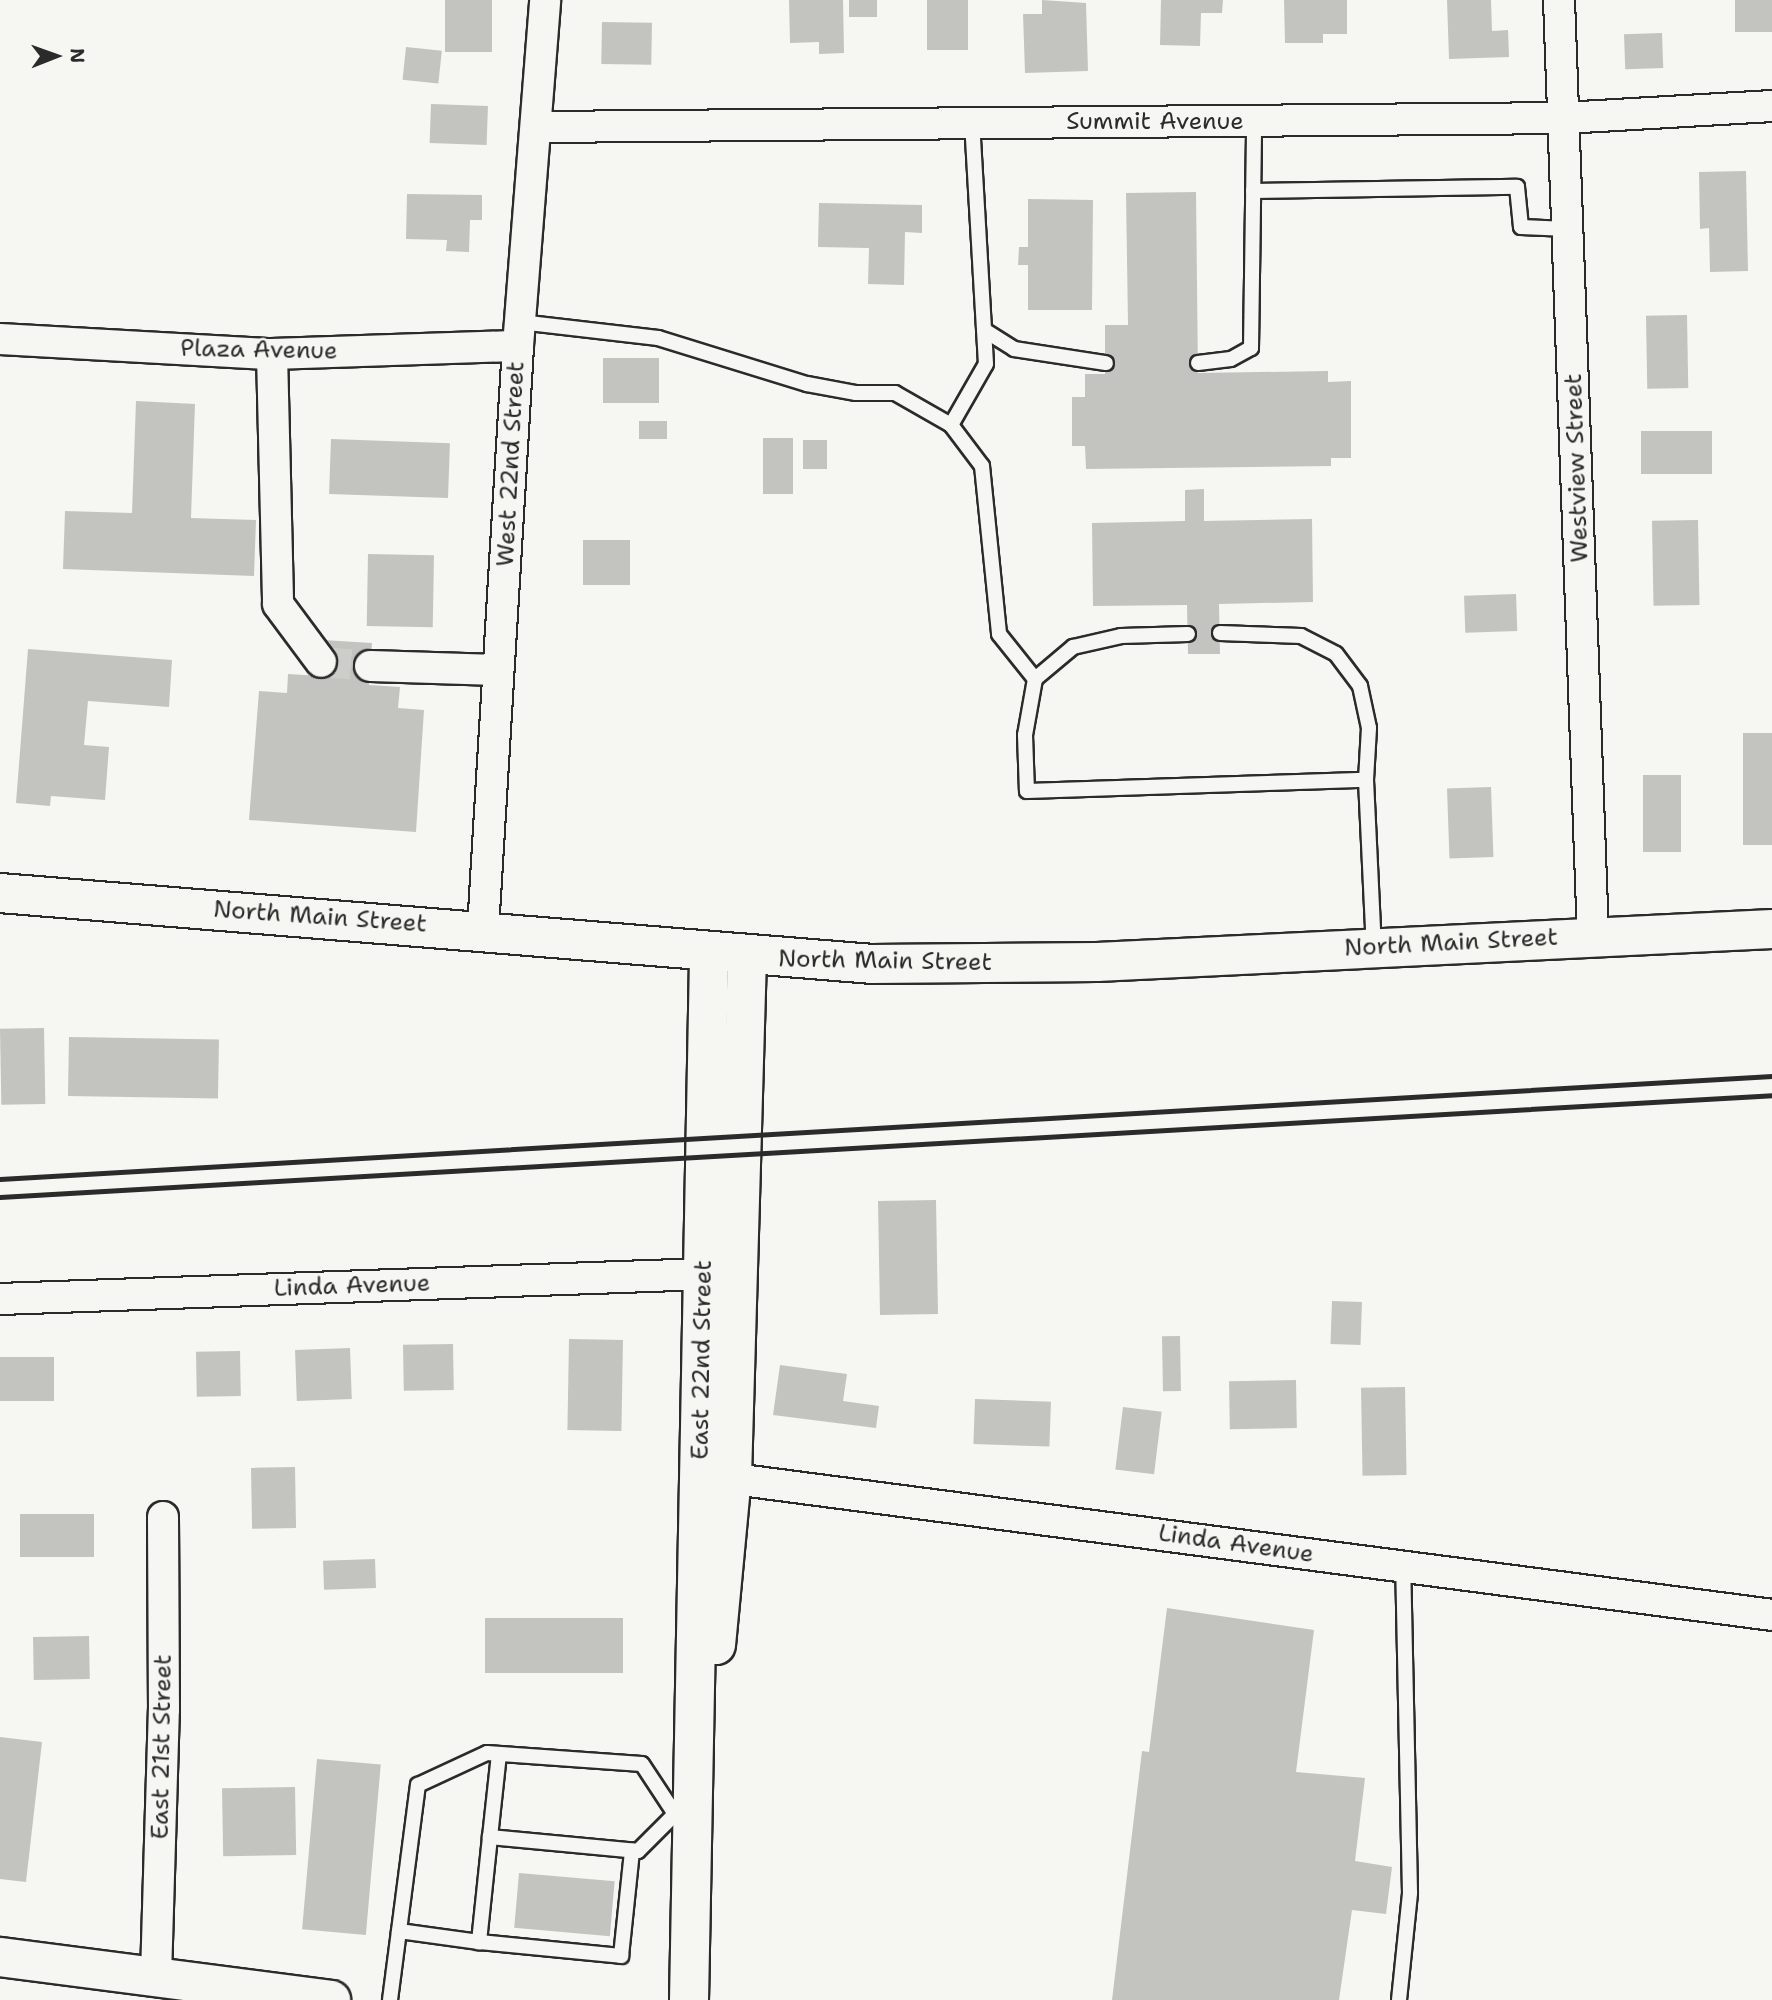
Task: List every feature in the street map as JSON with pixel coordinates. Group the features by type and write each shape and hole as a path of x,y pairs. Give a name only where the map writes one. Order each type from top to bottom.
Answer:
{"main road":[{"name":"North Main Street","path":"0,893 483,929 709,954 872,964 1097,962 1772,929"},
{"name":"East 22nd Street","path":"709,954 704,1274 716,1476"},
{"name":"East 22nd Street","path":"689,2000 685,1814 696,1765 693,1639 716,1476 747,957"},
{"path":"0,1957 331,2000"}],"street":[{"name":"West 22nd Street","path":"483,929 519,334 538,127 545,0"},
{"name":"Westview Street","path":"1559,0 1593,936"},
{"name":"Summit Avenue","path":"538,127 1564,118 1772,106"},
{"name":"Plaza Avenue","path":"0,339 272,354 519,334"},
{"path":"272,354 278,604 321,662"},
{"path":"370,666 498,670"},
{"name":"Linda Avenue","path":"0,1299 704,1274"},
{"name":"Linda Avenue","path":"716,1476 1772,1615"},
{"name":"East 21st Street","path":"156,1976 164,1709 163,1517"}],"lane":[{"path":"1198,363 1231,359 1251,348 1254,121"},
{"path":"951,425 986,364 972,123"},
{"path":"1253,191 1517,187 1521,227 1568,229"},
{"path":"984,330 1014,349 1106,363"},
{"path":"519,334 658,338 807,384 856,393 895,393 951,425 982,466 999,634 1035,679"},
{"path":"1220,633 1301,636 1336,654 1360,686 1369,728 1366,780 1374,947"},
{"path":"1188,634 1121,636 1073,647 1035,679 1025,735 1027,790 1366,780"},
{"path":"1399,2000 1410,1893 1403,1566"},
{"path":"390,2000 418,1785 487,1753 642,1764 685,1814 638,1851 490,1837"},
{"path":"479,1942 499,1754"},
{"path":"399,1931 621,1956 632,1851"}],"building":[{"path":"445,0 492,0 492,52 445,52"},
{"path":"789,0 843,0 844,53 819,54 819,42 790,43"},
{"path":"849,0 877,0 877,17 849,17"},
{"path":"927,0 968,0 968,50 927,50"},
{"path":"1042,0 1086,3 1088,71 1025,73 1023,14 1042,14"},
{"path":"1161,0 1223,0 1222,13 1201,13 1200,46 1160,45"},
{"path":"1284,0 1347,0 1347,34 1323,34 1323,43 1285,43"},
{"path":"1447,0 1491,0 1492,31 1508,30 1509,57 1449,59"},
{"path":"1735,0 1772,0 1772,32 1735,32"},
{"path":"602,22 652,23 651,65 601,64"},
{"path":"1662,33 1663,68 1625,69 1624,34"},
{"path":"406,47 442,51 438,84 403,80"},
{"path":"431,104 488,106 487,145 430,143"},
{"path":"1746,171 1748,271 1710,272 1709,228 1700,229 1699,172"},
{"path":"1196,192 1198,373 1328,371 1328,382 1351,381 1351,458 1331,458 1331,466 1086,469 1085,446 1072,446 1072,397 1085,397 1085,374 1105,374 1105,325 1128,325 1126,193"},
{"path":"407,194 482,195 482,220 470,220 469,252 446,251 447,240 406,239"},
{"path":"1028,199 1093,200 1092,310 1028,310 1028,265 1018,265 1019,247 1028,247"},
{"path":"819,203 922,205 922,233 905,232 904,285 868,284 869,248 818,247"},
{"path":"1687,315 1688,388 1647,389 1646,316"},
{"path":"603,358 659,358 659,403 603,403"},
{"path":"136,401 195,404 191,518 256,520 254,576 63,569 65,511 132,513"},
{"path":"639,421 667,421 667,439 639,439"},
{"path":"1641,431 1712,431 1712,474 1641,474"},
{"path":"763,438 793,438 793,494 763,494"},
{"path":"331,439 450,443 448,498 329,494"},
{"path":"803,440 827,440 827,469 803,469"},
{"path":"1204,489 1204,521 1312,519 1313,602 1219,604 1220,654 1188,654 1187,605 1093,606 1092,523 1185,521 1185,490"},
{"path":"1698,520 1699,605 1653,606 1652,521"},
{"path":"583,540 630,540 630,585 583,585"},
{"path":"368,554 434,555 433,627 367,626"},
{"path":"1516,594 1517,631 1465,633 1464,596"},
{"path":"323,640 372,643 369,685 400,687 398,708 424,710 416,832 249,820 259,691 287,693 288,674 320,676"},
{"path":"28,649 172,660 169,707 88,701 84,745 109,747 105,800 51,796 50,806 16,803"},
{"path":"1743,733 1772,733 1772,845 1743,845"},
{"path":"1643,775 1681,775 1681,852 1643,852"},
{"path":"1491,787 1493,857 1449,858 1447,789"},
{"path":"44,1028 45,1104 1,1105 0,1029"},
{"path":"69,1037 219,1040 218,1099 68,1096"},
{"path":"936,1200 938,1314 880,1315 878,1201"},
{"path":"1332,1301 1362,1302 1360,1345 1330,1344"},
{"path":"1162,1336 1180,1336 1181,1391 1163,1391"},
{"path":"569,1339 623,1340 621,1431 567,1430"},
{"path":"453,1344 454,1390 404,1391 403,1345"},
{"path":"350,1348 352,1399 297,1401 295,1350"},
{"path":"240,1351 241,1396 197,1397 196,1352"},
{"path":"0,1357 54,1357 54,1401 0,1401"},
{"path":"780,1365 847,1374 843,1401 879,1406 876,1428 773,1415"},
{"path":"1296,1380 1297,1428 1230,1429 1229,1381"},
{"path":"1405,1387 1407,1475 1363,1476 1361,1388"},
{"path":"975,1399 1051,1402 1049,1447 973,1444"},
{"path":"1123,1407 1162,1412 1154,1474 1115,1470"},
{"path":"295,1467 296,1528 252,1529 251,1468"},
{"path":"20,1514 94,1514 94,1557 20,1557"},
{"path":"375,1559 376,1588 324,1590 323,1561"},
{"path":"1167,1608 1314,1630 1296,1772 1365,1778 1355,1861 1392,1867 1386,1914 1352,1910 1339,2000 1112,2000 1142,1751 1149,1752"},
{"path":"485,1618 623,1618 623,1673 485,1673"},
{"path":"89,1636 90,1679 34,1680 33,1637"},
{"path":"0,1737 42,1742 26,1882 0,1879"},
{"path":"317,1759 381,1765 366,1935 302,1929"},
{"path":"295,1787 296,1855 223,1856 222,1788"},
{"path":"519,1873 615,1881 610,1936 514,1928"}],"tunnel":[{"path":"321,662 370,666"}],"railway":[{"path":"0,1179 1772,1076"},
{"path":"0,1197 1772,1095"}]}
